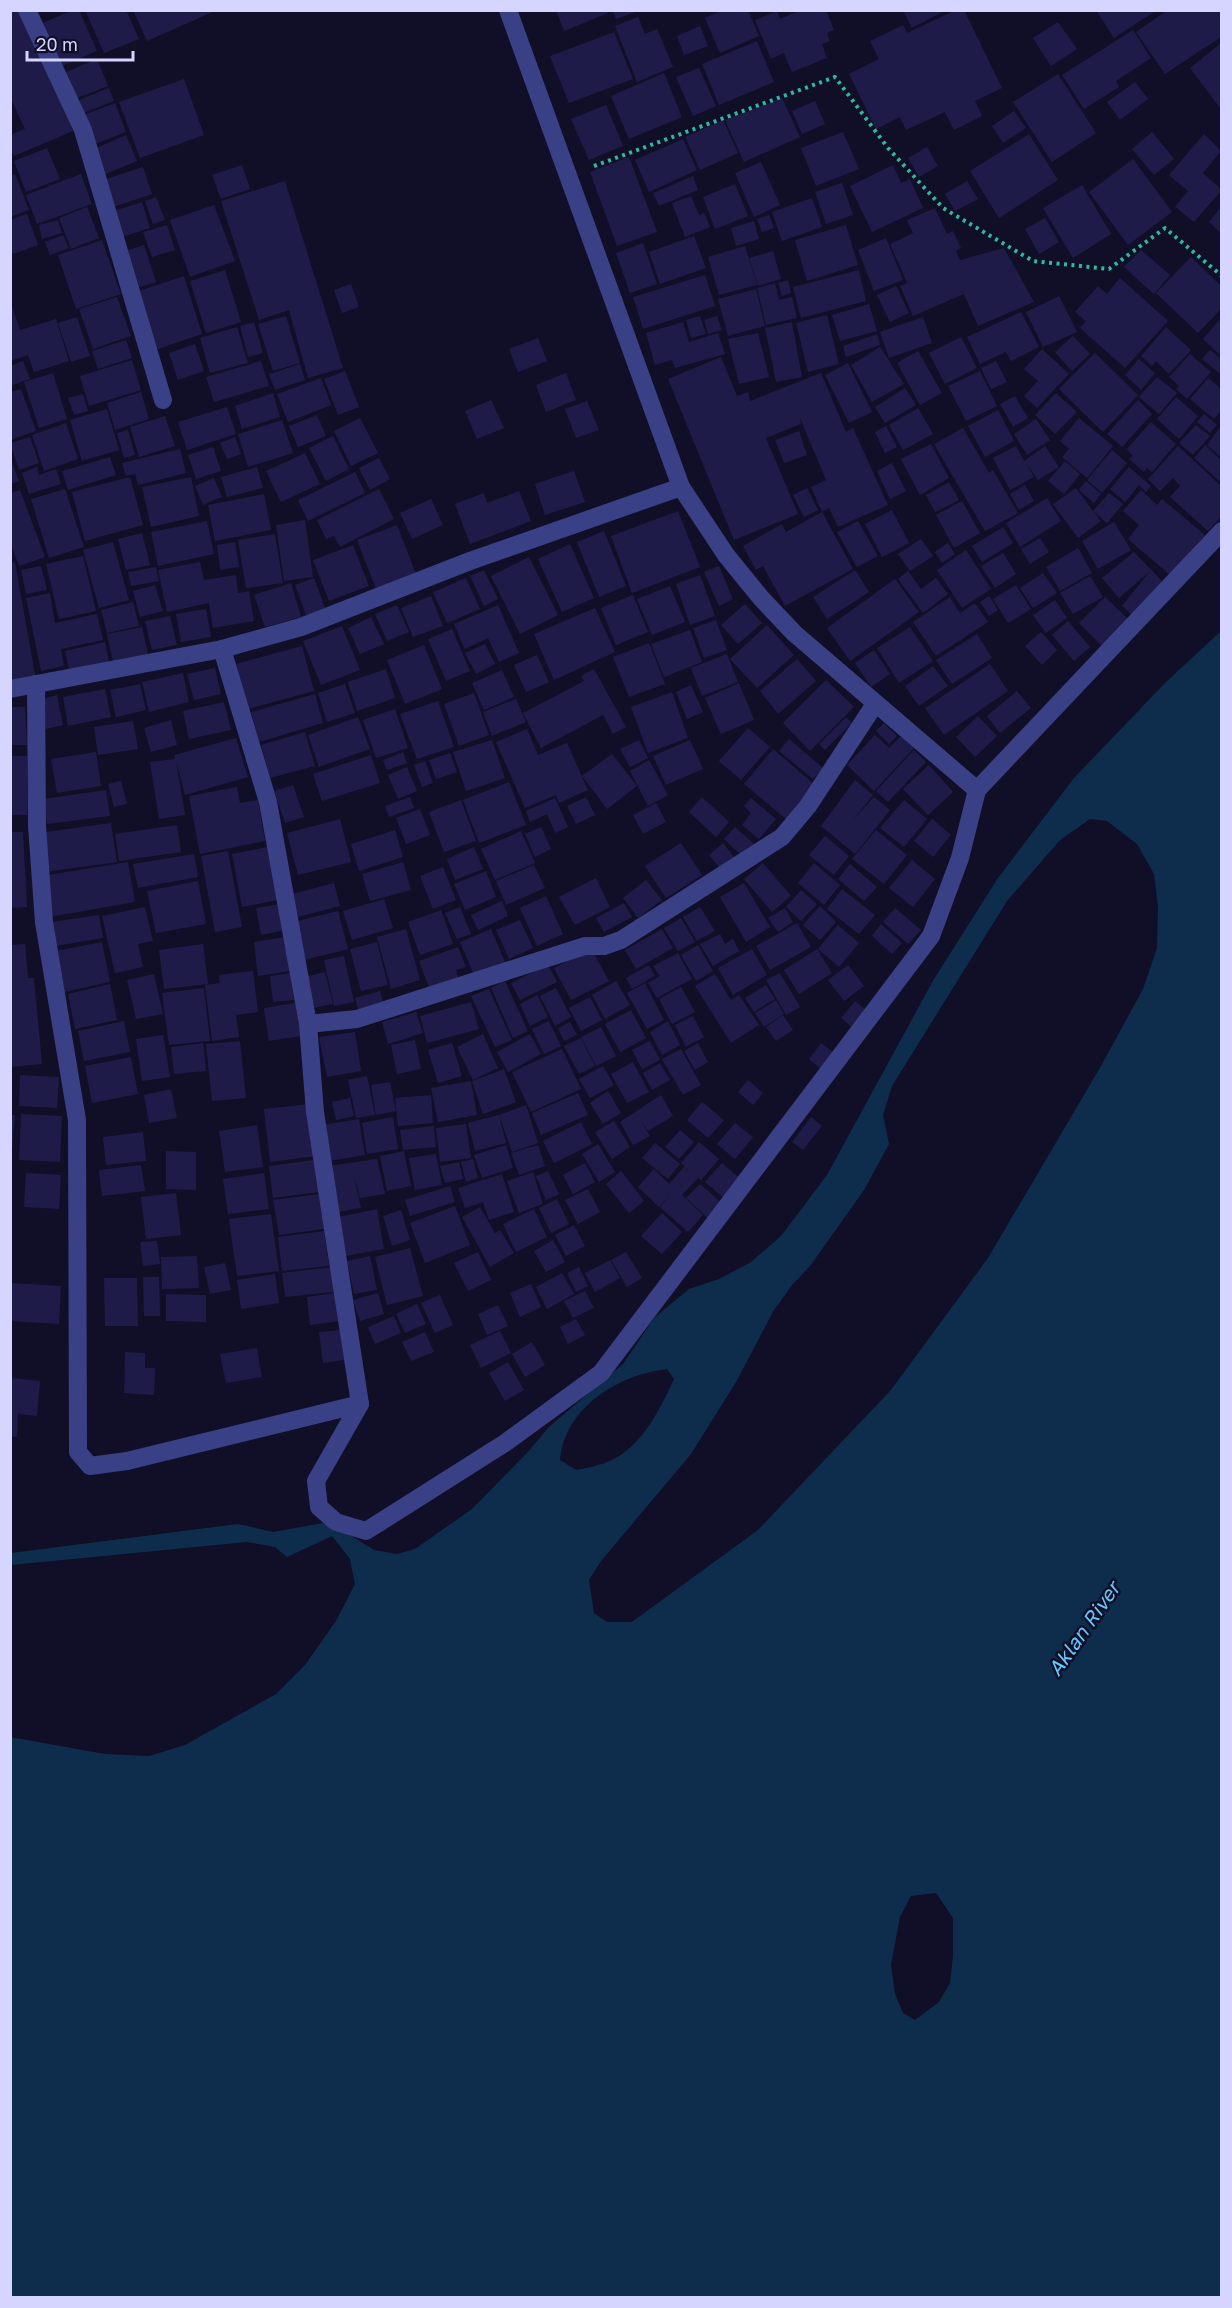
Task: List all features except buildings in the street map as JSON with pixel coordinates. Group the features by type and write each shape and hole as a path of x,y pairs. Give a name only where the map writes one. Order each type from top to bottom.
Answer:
{"street":[{"path":"27,10 83,129 163,400"},
{"path":"508,10 681,487 726,555 761,598 794,633 977,790"},
{"path":"10,689 222,649 301,627 470,561 681,487"},
{"path":"222,649 268,802 308,1024 315,1112 360,1404 316,1481 319,1507 336,1522 366,1531 505,1443 601,1373 931,936 960,858 977,790 1221,531"},
{"path":"36,684 37,826 44,922 77,1120 78,1452 90,1466 127,1461 360,1404"},
{"path":"308,1024 357,1019 585,946 604,945 621,940 782,837 808,806 875,704"}],"path":[{"path":"568,176 835,77 888,148 943,208 1033,261 1109,269 1165,228 1221,276"}],"water":[{"name":"Aklan River","path":"1221,631 1221,2297 11,2297 10,1737 105,1754 149,1756 185,1745 276,1694 305,1665 336,1621 355,1584 350,1559 332,1536 287,1557 275,1547 247,1542 11,1565 11,1553 238,1524 273,1532 329,1522 374,1550 397,1554 415,1549 472,1509 528,1452 549,1427 623,1364 654,1318 689,1289 719,1279 751,1262 781,1236 827,1175 934,979 998,878 1074,778 1166,682","holes":["1090,819 1107,821 1137,844 1154,874 1158,907 1157,948 1143,989 1101,1066 988,1258 891,1390 758,1530 632,1622 607,1622 594,1613 589,1580 601,1561 691,1454 736,1382 774,1310 792,1285 810,1266 864,1190 889,1144 883,1115 892,1086 1007,901 1060,840","667,1369 674,1379 656,1414 642,1436 633,1445 612,1460 576,1470 560,1460 564,1441 572,1424 583,1409 613,1386 649,1372","936,1893 953,1918 950,1983 939,2002 915,2020 903,2013 895,1994 891,1965 900,1917 911,1896"]}]}
